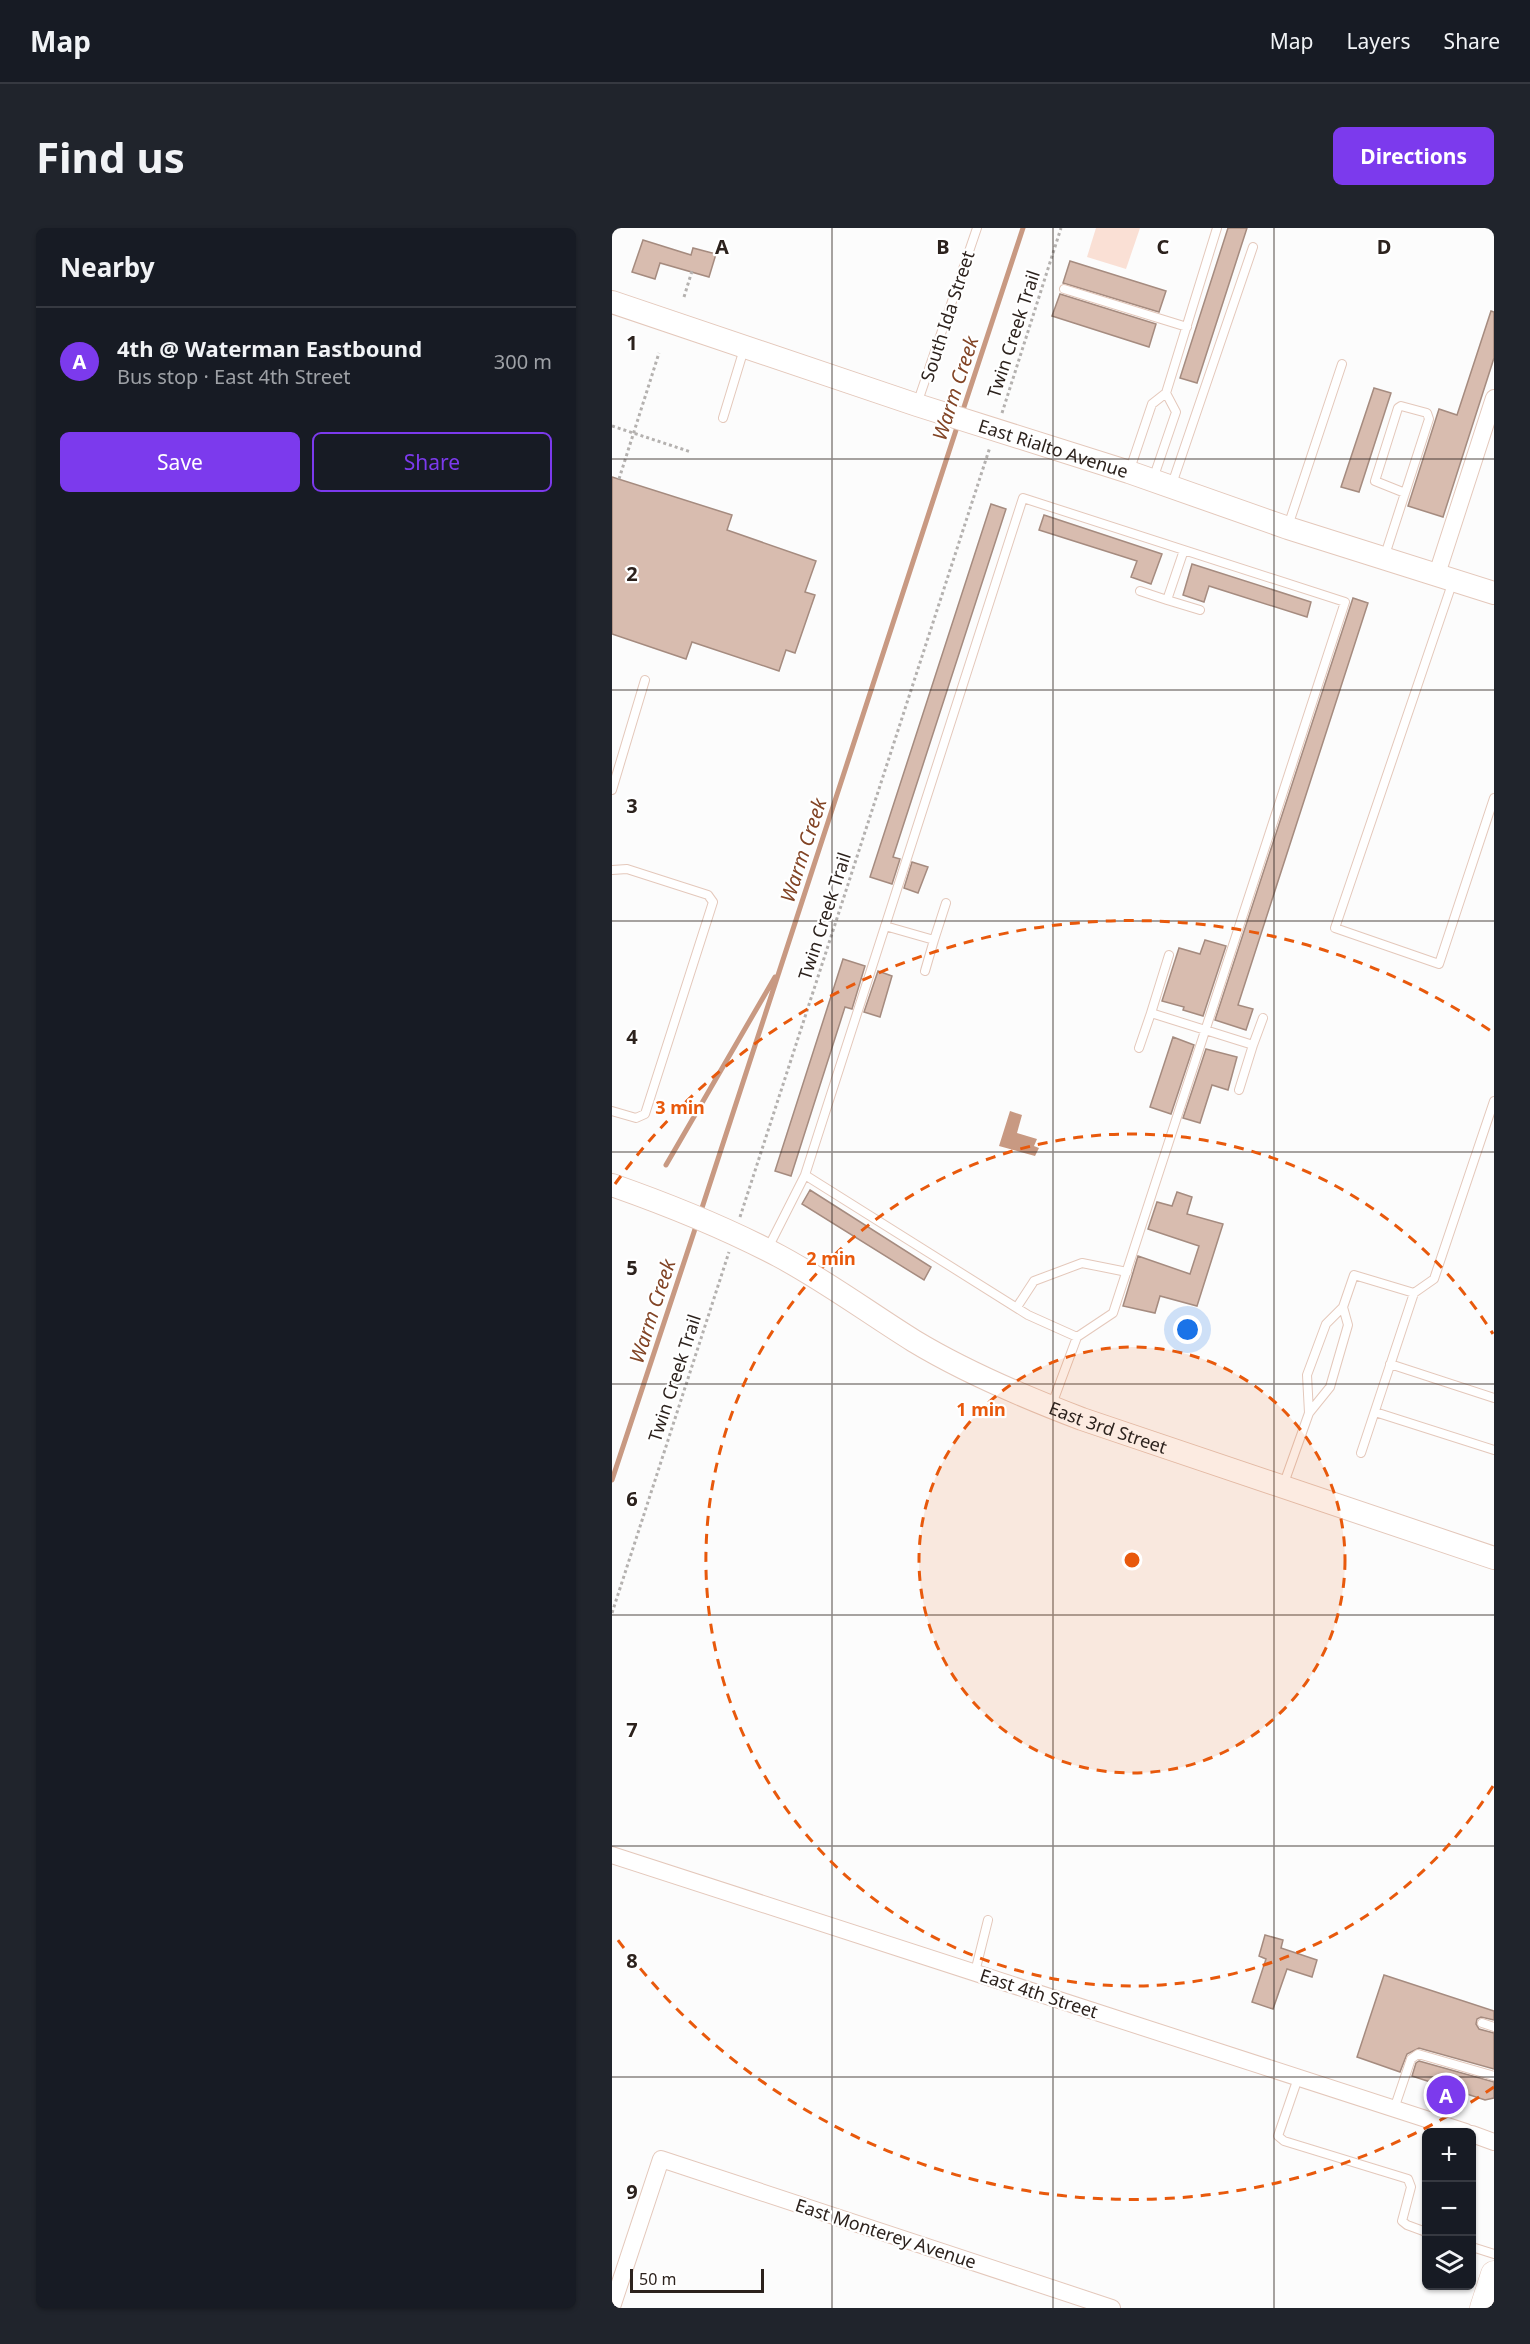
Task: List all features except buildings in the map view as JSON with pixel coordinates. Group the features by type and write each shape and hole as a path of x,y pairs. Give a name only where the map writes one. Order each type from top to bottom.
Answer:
{"main road":[{"name":"East Rialto Avenue","path":"612,302 925,407 1129,472 1288,528 1494,592"},
{"name":"East 3rd Street","path":"612,1185 671,1207 767,1250 835,1289 914,1341 968,1371 1050,1407 1494,1558"}],"street":[{"path":"1445,577 1494,398"},
{"name":"East 4th Street","path":"612,1855 1451,2128"},
{"path":"1476,2135 1494,2142"},
{"name":"East Monterey Avenue","path":"612,2307 660,2159 1112,2308"}],"lane":[{"name":"South Ida Street","path":"925,407 977,228"},
{"path":"1129,472 1152,404 1166,393 1217,228"},
{"path":"1162,484 1254,247"},
{"path":"1064,289 1187,327"},
{"path":"723,418 745,346"},
{"path":"1288,528 1342,364"},
{"path":"1162,484 1176,412 1166,393"},
{"path":"1384,558 1405,493 1429,416 1427,413 1401,406 1398,408 1375,481 1405,493"},
{"path":"767,1250 805,1175 1023,498 1345,602 1113,1313 1077,1337 1050,1407"},
{"path":"1167,600 1184,550"},
{"path":"1445,577 1335,928 1439,964 1494,798"},
{"path":"1140,591 1200,610"},
{"path":"612,790 645,680"},
{"path":"612,751 622,755"},
{"path":"612,1111 636,1118 645,1114 713,902 708,896 627,869 613,872"},
{"path":"925,971 946,903"},
{"path":"885,926 934,940"},
{"path":"1139,1048 1169,956"},
{"path":"1151,1013 1253,1045"},
{"path":"1239,1090 1263,1018"},
{"path":"1361,1454 1414,1293 1434,1279 1494,1101"},
{"path":"805,1175 1017,1307 1077,1337"},
{"path":"1017,1307 1034,1281 1082,1263 1127,1272"},
{"path":"1309,1413 1307,1375 1326,1324 1343,1307 1354,1275 1414,1293"},
{"path":"1283,1487 1309,1413 1330,1387 1348,1325 1343,1307"},
{"path":"1390,1364 1494,1398"},
{"path":"1375,1412 1494,1450"},
{"path":"975,1972 988,1920"},
{"path":"1482,2023 1494,2027"},
{"path":"1394,2109 1411,2059 1418,2054 1494,2076"},
{"path":"1298,2078 1278,2136 1284,2141 1408,2179 1411,2187 1402,2221 1422,2231"},
{"path":"1476,2248 1494,2254"}],"path":[{"name":"Twin Creek Trail","path":"612,1613 729,1232 1061,228"},
{"path":"684,297 692,272"},
{"path":"619,479 659,353"},
{"path":"612,426 691,452"}],"shaded area":[{"path":"1096,228 1140,228 1126,269 1087,257"},
{"path":"1010,1111 1022,1115 1017,1133 1037,1139 1034,1146 1039,1148 1035,1156 999,1146"}],"waterway":[{"name":"Warm Creek","path":"962,413 1023,228"},
{"name":"Warm Creek","path":"700,1214 958,424"},
{"path":"666,1165 775,977"},
{"name":"Warm Creek","path":"612,1480 697,1223"}],"place":[{"name":"4th @ Waterman Eastbound","path":"1446,2095"}]}
